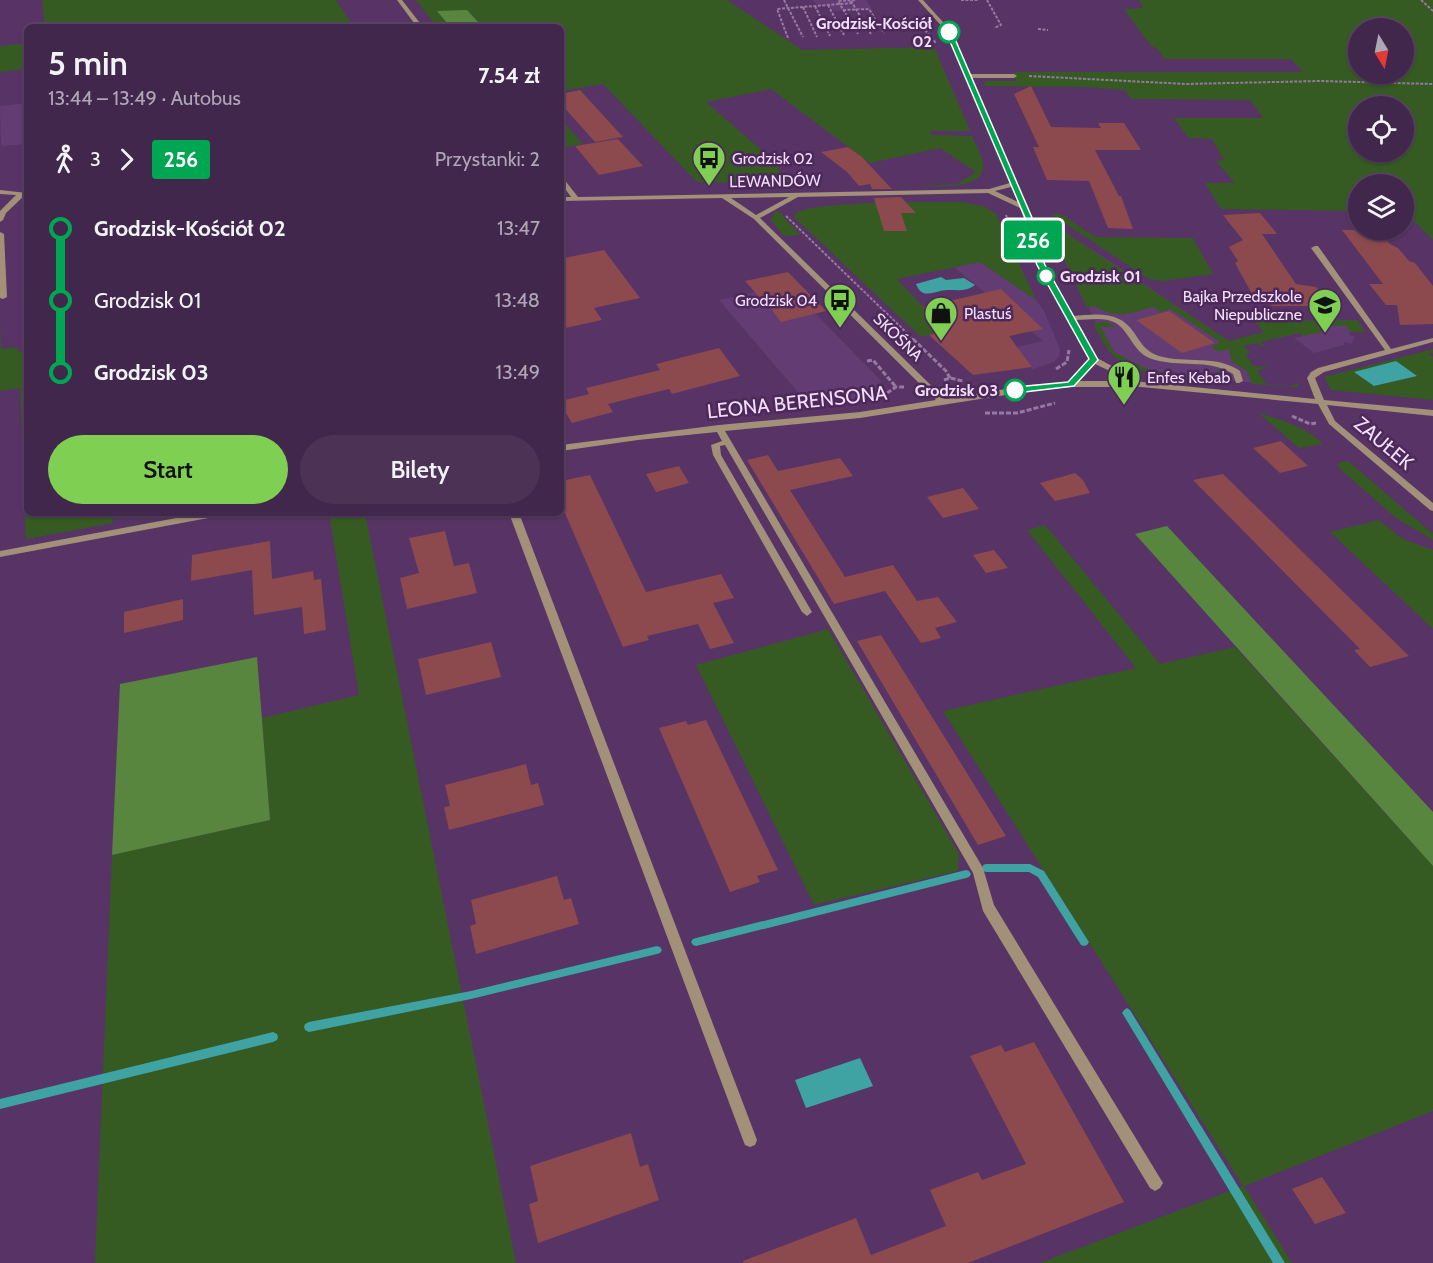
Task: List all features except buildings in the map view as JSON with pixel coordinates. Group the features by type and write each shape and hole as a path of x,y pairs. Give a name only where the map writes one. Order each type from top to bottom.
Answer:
{"street":[{"path":"399,0 418,24"},
{"path":"920,0 947,28 1024,207 1041,265 1094,360 1071,384"},
{"path":"967,76 1014,76"},
{"path":"564,183 576,199"},
{"name":"LEWANDÓW","path":"564,199 989,191 1013,184"},
{"name":"LEWANDÓW","path":"989,191 1024,207"},
{"path":"0,192 24,193"},
{"path":"0,220 3,212 24,193"},
{"path":"756,218 798,194"},
{"name":"SKOŚNA","path":"723,195 756,218 943,402"},
{"path":"0,234 3,297"},
{"path":"1315,248 1389,351"},
{"path":"1072,318 1109,318 1119,321 1137,347 1147,354 1163,360 1224,366 1237,373 1239,381"},
{"path":"1320,401 1311,378 1314,374 1433,340"},
{"name":"LEONA BERENSONA","path":"1094,360 1141,384"},
{"name":"LEONA BERENSONA","path":"564,448 719,428 860,415 1030,388 1071,384 1141,384 1433,412"},
{"name":"ZAUŁEK","path":"1320,401 1332,422 1433,507"},
{"path":"719,428 979,872 988,907 1155,1183"},
{"path":"727,442 715,445 717,455 807,612"},
{"path":"0,554 203,516"},
{"path":"515,516 750,1140"}],"path":[{"path":"784,0 803,38"},
{"path":"788,38 777,9 840,4 855,0"},
{"path":"961,0 978,0"},
{"path":"987,0 1001,25 994,28"},
{"path":"1421,0 1433,11"},
{"path":"852,2 871,33"},
{"path":"840,4 858,34"},
{"path":"828,5 844,35"},
{"path":"815,6 830,36"},
{"path":"803,7 817,37"},
{"path":"843,10 869,9 884,33"},
{"path":"1038,29 1048,30"},
{"path":"1014,76 1150,80 1186,84 1320,81 1433,84"},
{"path":"787,210 786,216 791,223 946,370 950,378"},
{"path":"867,361 873,360 896,387"},
{"path":"980,412 1008,414 1061,402"},
{"path":"1282,412 1310,423 1319,422"}],"shaded area":[{"path":"42,0 336,0 352,24 45,24"},
{"path":"416,0 727,0 802,50 934,47 970,131 930,131 931,135 972,136 983,167 981,174 975,180 967,183 947,186 920,186 957,184 976,172 940,148 870,163 771,89 706,102 774,161 772,162 793,184 697,182 603,84 564,90 564,24 435,24"},
{"path":"813,0 866,0 872,9 833,11 830,6 818,6"},
{"path":"1139,0 1433,0 1433,240 1414,221 1414,174 1348,174 1348,211 1221,209 1205,183 1235,183 1216,161 1224,160 1212,139 1189,138 1174,118 1263,118 1250,100 1131,99 1125,90 1084,87 985,86 984,82 987,81 1016,81 1013,72 1303,72 1291,59 1164,59 1158,49 1151,46 1124,9 1143,8"},
{"path":"467,10 478,22 447,23 437,11"},
{"path":"24,43 24,69 0,72 0,46"},
{"path":"24,103 24,144 1,146 0,106"},
{"path":"564,122 583,144 564,147"},
{"path":"961,202 983,206 996,214 1036,300 980,262 897,279 945,330 921,337 794,215 803,210 845,204"},
{"path":"775,211 783,214 784,218 801,235 784,236 771,220"},
{"path":"1051,214 1061,214 1095,237 1193,238 1213,274 1163,281 1149,279"},
{"path":"1045,219 1229,341 1264,332 1248,314 1277,314 1282,321 1357,320 1365,332 1350,332 1346,326 1319,326 1322,332 1304,336 1299,333 1261,342 1264,345 1261,346 1257,343 1243,346 1250,352 1246,354 1253,366 1267,367 1257,371 1266,384 1290,386 1299,383 1299,385 1297,387 1252,384 1247,371 1232,362 1229,349 1219,352 1211,347 1220,342 1171,309 1160,312 1153,307 1137,312 1116,314 1095,306 1087,308"},
{"path":"1090,248 1229,341 1264,384 1150,372 1111,353 1088,306"},
{"path":"980,262 1036,300 1044,311 1060,349 1059,357 1054,362 1031,370 1032,367 1017,347 1043,341 954,267"},
{"path":"941,277 946,280 964,278 975,285 962,290 945,290 926,294 920,291 916,284"},
{"path":"788,285 881,381 880,387 872,394 852,402 837,404 820,395 803,398 719,300"},
{"name":"Bajka Przedszkole Niepubliczne","path":"1248,314 1277,314 1282,321 1357,320 1365,332 1350,332 1349,335 1355,337 1351,344 1345,342 1344,345 1314,353 1294,338 1303,336 1299,333 1279,338"},
{"path":"1108,322 1116,327 1101,327 1114,352 1151,371 1219,378 1217,369 1227,374 1229,381 1170,377 1127,365 1109,350 1093,323"},
{"path":"0,323 1,349 17,347 18,352 24,351 24,489 20,388 0,391"},
{"path":"1433,349 1433,353 1429,354 1433,357 1433,400 1331,390 1324,377","holes":["1396,361 1416,376 1375,386 1355,373"]},
{"path":"1396,361 1417,376 1374,386 1354,372"},
{"path":"1259,413 1301,429 1323,444 1299,448"},
{"path":"1348,461 1433,534 1433,540 1396,518 1339,468 1338,463"},
{"path":"25,516 112,516 113,523 26,539"},
{"path":"329,516 366,516 516,1263 95,1263 112,855 270,820 262,718 359,695"},
{"path":"1379,520 1403,539 1433,550 1433,629 1330,532"},
{"path":"1045,525 1160,664 1235,647 1433,866 1433,1111 1244,1186 1292,1263 1040,1263 1243,1186 943,711 1136,668 1027,530"},
{"path":"1167,526 1433,812 1433,866 1135,534"},
{"path":"828,629 959,854 958,871 814,905 696,665"},
{"path":"257,657 270,820 112,855 120,684"},
{"path":"860,1058 873,1086 806,1108 795,1080"}],"waterway":[{"path":"986,868 1030,868 1041,874 1084,942"},
{"path":"696,942 966,874"},
{"path":"309,1027 471,995 657,950"},
{"path":"1127,1013 1279,1263"},
{"path":"0,1104 273,1037"}],"bus line":[{"name":"256","path":"949,32 1029,220 1034,246 1041,265 1094,360 1071,384 1015,390"}],"place":[{"name":"Grodzisk-Kościół 02","path":"949,32"},
{"name":"Grodzisk 02","path":"709,187"},
{"name":"Grodzisk 01","path":"1046,276"},
{"name":"Grodzisk 04","path":"840,329"},
{"name":"Bajka Przedszkole Niepubliczne","path":"1325,334"},
{"name":"Plastuś","path":"941,342"},
{"name":"Grodzisk 03","path":"1015,390"},
{"name":"Enfes Kebab","path":"1124,406"}]}
